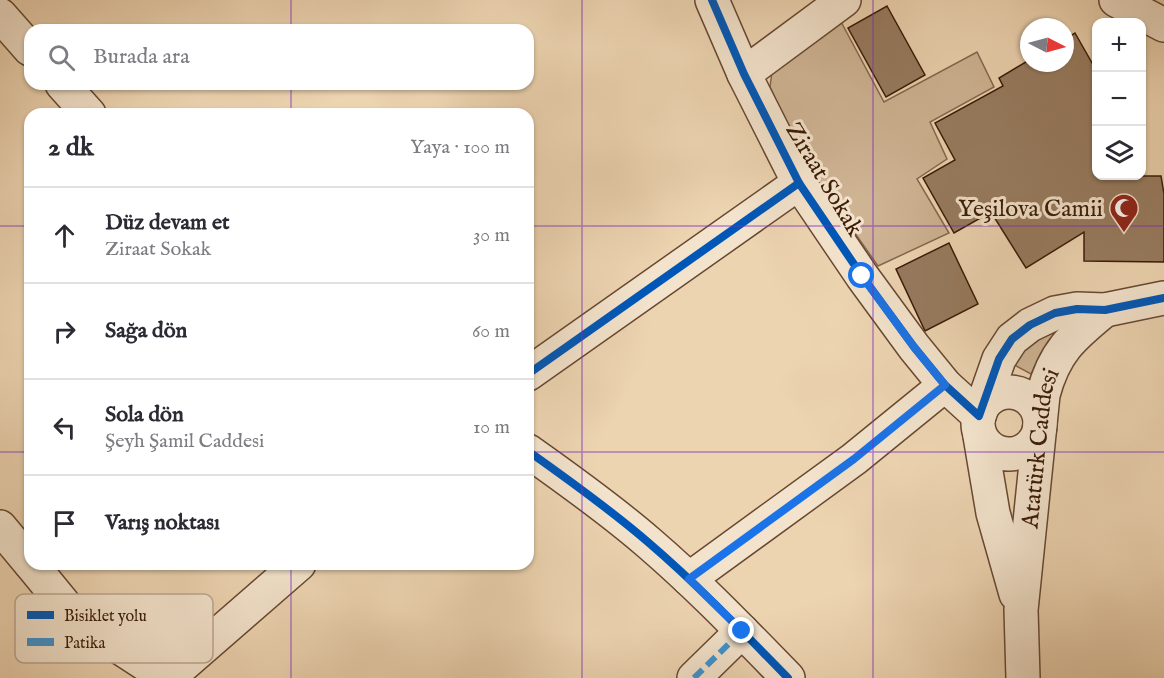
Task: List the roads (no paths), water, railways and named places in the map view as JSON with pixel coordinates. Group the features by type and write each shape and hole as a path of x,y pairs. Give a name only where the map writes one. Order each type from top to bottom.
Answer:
{"street":[{"name":"Ziraat Sokak","path":"712,0 744,74 799,183 862,276 914,347 979,426 986,444 994,451 1004,454 1023,451 1032,444 1040,426"},
{"path":"744,74 844,0"},
{"path":"1116,0 1164,25"},
{"path":"0,15 24,42"},
{"path":"67,90 84,108"},
{"path":"534,370 799,183"},
{"name":"Atatürk Caddesi","path":"1021,610 993,513 979,426 999,359 1012,339 1030,325 1055,313 1077,309 1105,310 1164,298"},
{"name":"Atatürk Caddesi","path":"1023,678 1021,610 1043,395 1047,377 1059,354 1077,334 1105,310"},
{"path":"689,579 854,459 945,385"},
{"path":"979,426 982,406 999,394 1009,392 1019,394 1035,406 1040,426"},
{"path":"534,455 580,488 648,542 689,579 788,678"},
{"path":"0,527 24,557"},
{"path":"35,570 55,594"},
{"path":"213,638 292,570"},
{"path":"694,678 742,631"},
{"path":"144,663 167,678 184,663"}],"place":[{"name":"Yeşilova Camii","path":"1124,234"}]}
